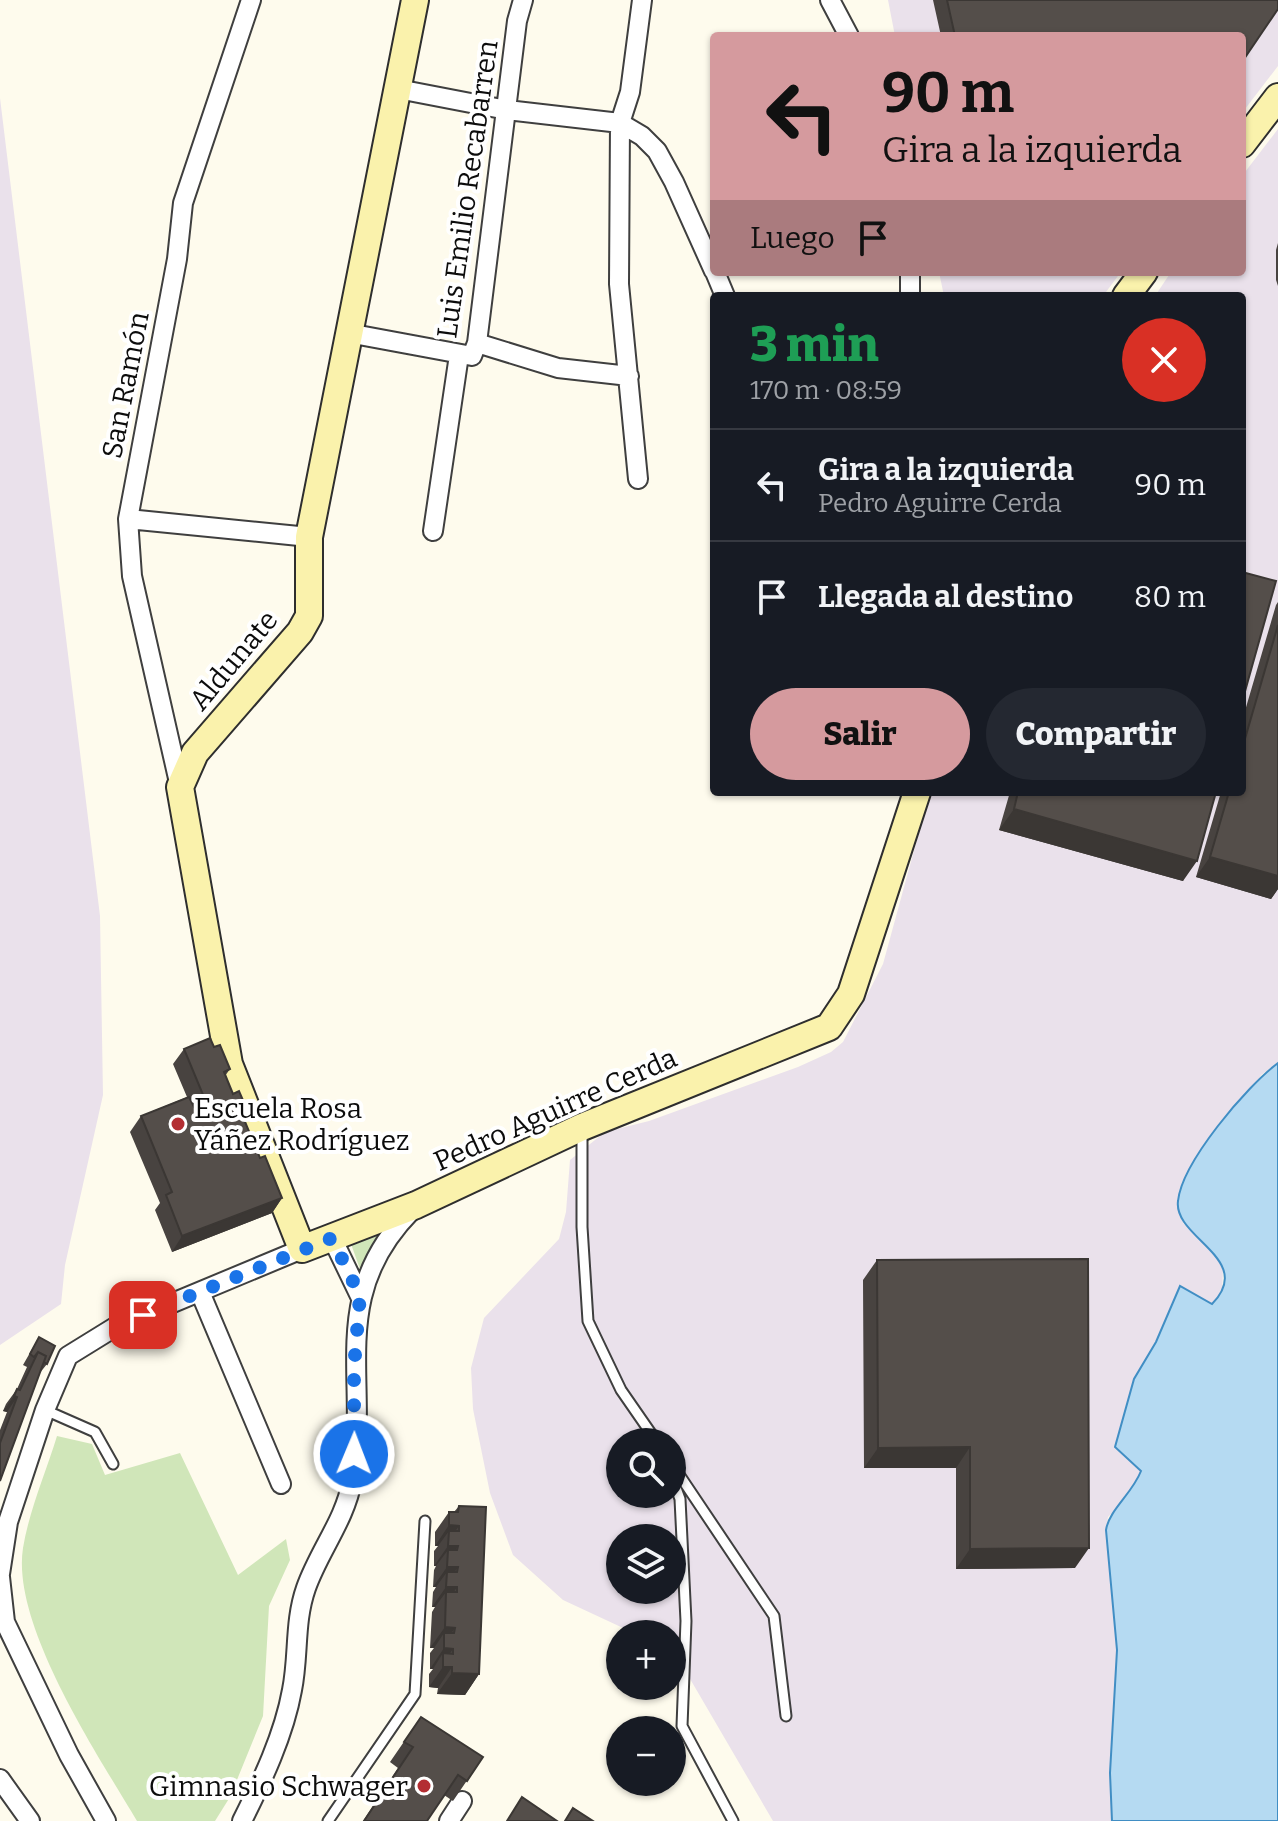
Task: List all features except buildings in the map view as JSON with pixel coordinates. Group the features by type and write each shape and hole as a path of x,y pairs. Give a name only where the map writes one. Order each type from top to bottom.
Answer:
{"street":[{"name":"San Ramón","path":"180,787 132,576 128,519 177,259 183,203 251,0"},
{"name":"Aldunate","path":"180,787 195,753 300,632 309,616 309,537 415,0"},
{"name":"Luis Emilio Recabarren","path":"348,333 472,356 477,343 523,0"},
{"path":"638,479 619,284 620,123 630,92 642,0"},
{"path":"830,0 847,32"},
{"path":"398,89 507,110 620,123 642,136 657,151 710,263"},
{"path":"1246,139 1278,97"},
{"path":"477,343 558,368 629,376"},
{"path":"433,531 459,355"},
{"path":"128,519 309,537"},
{"path":"180,787 229,1064 302,1249"},
{"name":"Pedro Aguirre Cerda","path":"106,1821 62,1741 5,1622 0,1576 8,1522 45,1410 68,1356 115,1327 416,1205 582,1127 829,1027 851,994 916,796"},
{"path":"242,1821 289,1705 297,1627 306,1588 351,1485 354,1367 360,1296 382,1248 416,1205"},
{"path":"332,1238 360,1296"},
{"path":"200,1292 281,1484"},
{"path":"0,1779 30,1821"},
{"path":"449,1821 462,1801"}],"lane":[{"path":"582,1127 582,1227 588,1321 621,1390 647,1428"},
{"path":"45,1410 95,1432 113,1464"},
{"path":"686,1485 774,1616 786,1716"},
{"path":"680,1508 686,1621 682,1726 733,1821"},
{"path":"328,1821 415,1694 425,1521"}],"shaded area":[{"path":"888,0 1278,0 1278,66 1246,108 1246,32 894,32"},
{"path":"0,98 100,916 103,1095 65,1265 61,1304 0,1345"},
{"path":"1278,129 1278,1063 1261,1075 1183,1223 1211,1247 1223,1270 1222,1293 1212,1304 1181,1286 1156,1342 1134,1379 1115,1447 1141,1471 1132,1493 1108,1517 1106,1530 1117,1650 1110,1773 1112,1821 773,1821 686,1672 686,1620 606,1620 563,1600 513,1555 490,1493 473,1409 471,1368 484,1318 559,1239 566,1212 570,1160 605,1132 649,1121 798,1067 831,1052 843,1042 883,964 929,796 1246,796 1246,292 1158,292 1168,276 1246,276 1246,171"},
{"path":"940,276 1118,276 1106,292 943,292"}],"green space":[{"path":"380,1232 360,1269 351,1244"},
{"path":"57,1436 92,1444 105,1475 180,1453 238,1575 286,1539 290,1560 269,1606 263,1716 230,1797 215,1821 137,1821 81,1726 44,1651 30,1614 23,1579 23,1548 33,1506"}],"water":[{"path":"1278,1063 1278,1821 1112,1821 1110,1773 1117,1650 1106,1530 1111,1516 1141,1471 1115,1447 1134,1379 1156,1342 1180,1286 1212,1304 1223,1288 1225,1274 1219,1261 1180,1214 1178,1201 1182,1185 1218,1126"}],"place":[{"name":"Escuela Rosa Yáñez Rodríguez","path":"178,1124"},
{"name":"Gimnasio Schwager","path":"424,1786"}],"route":[{"path":"143,1315 332,1238 360,1296 354,1367 354,1454"}]}
